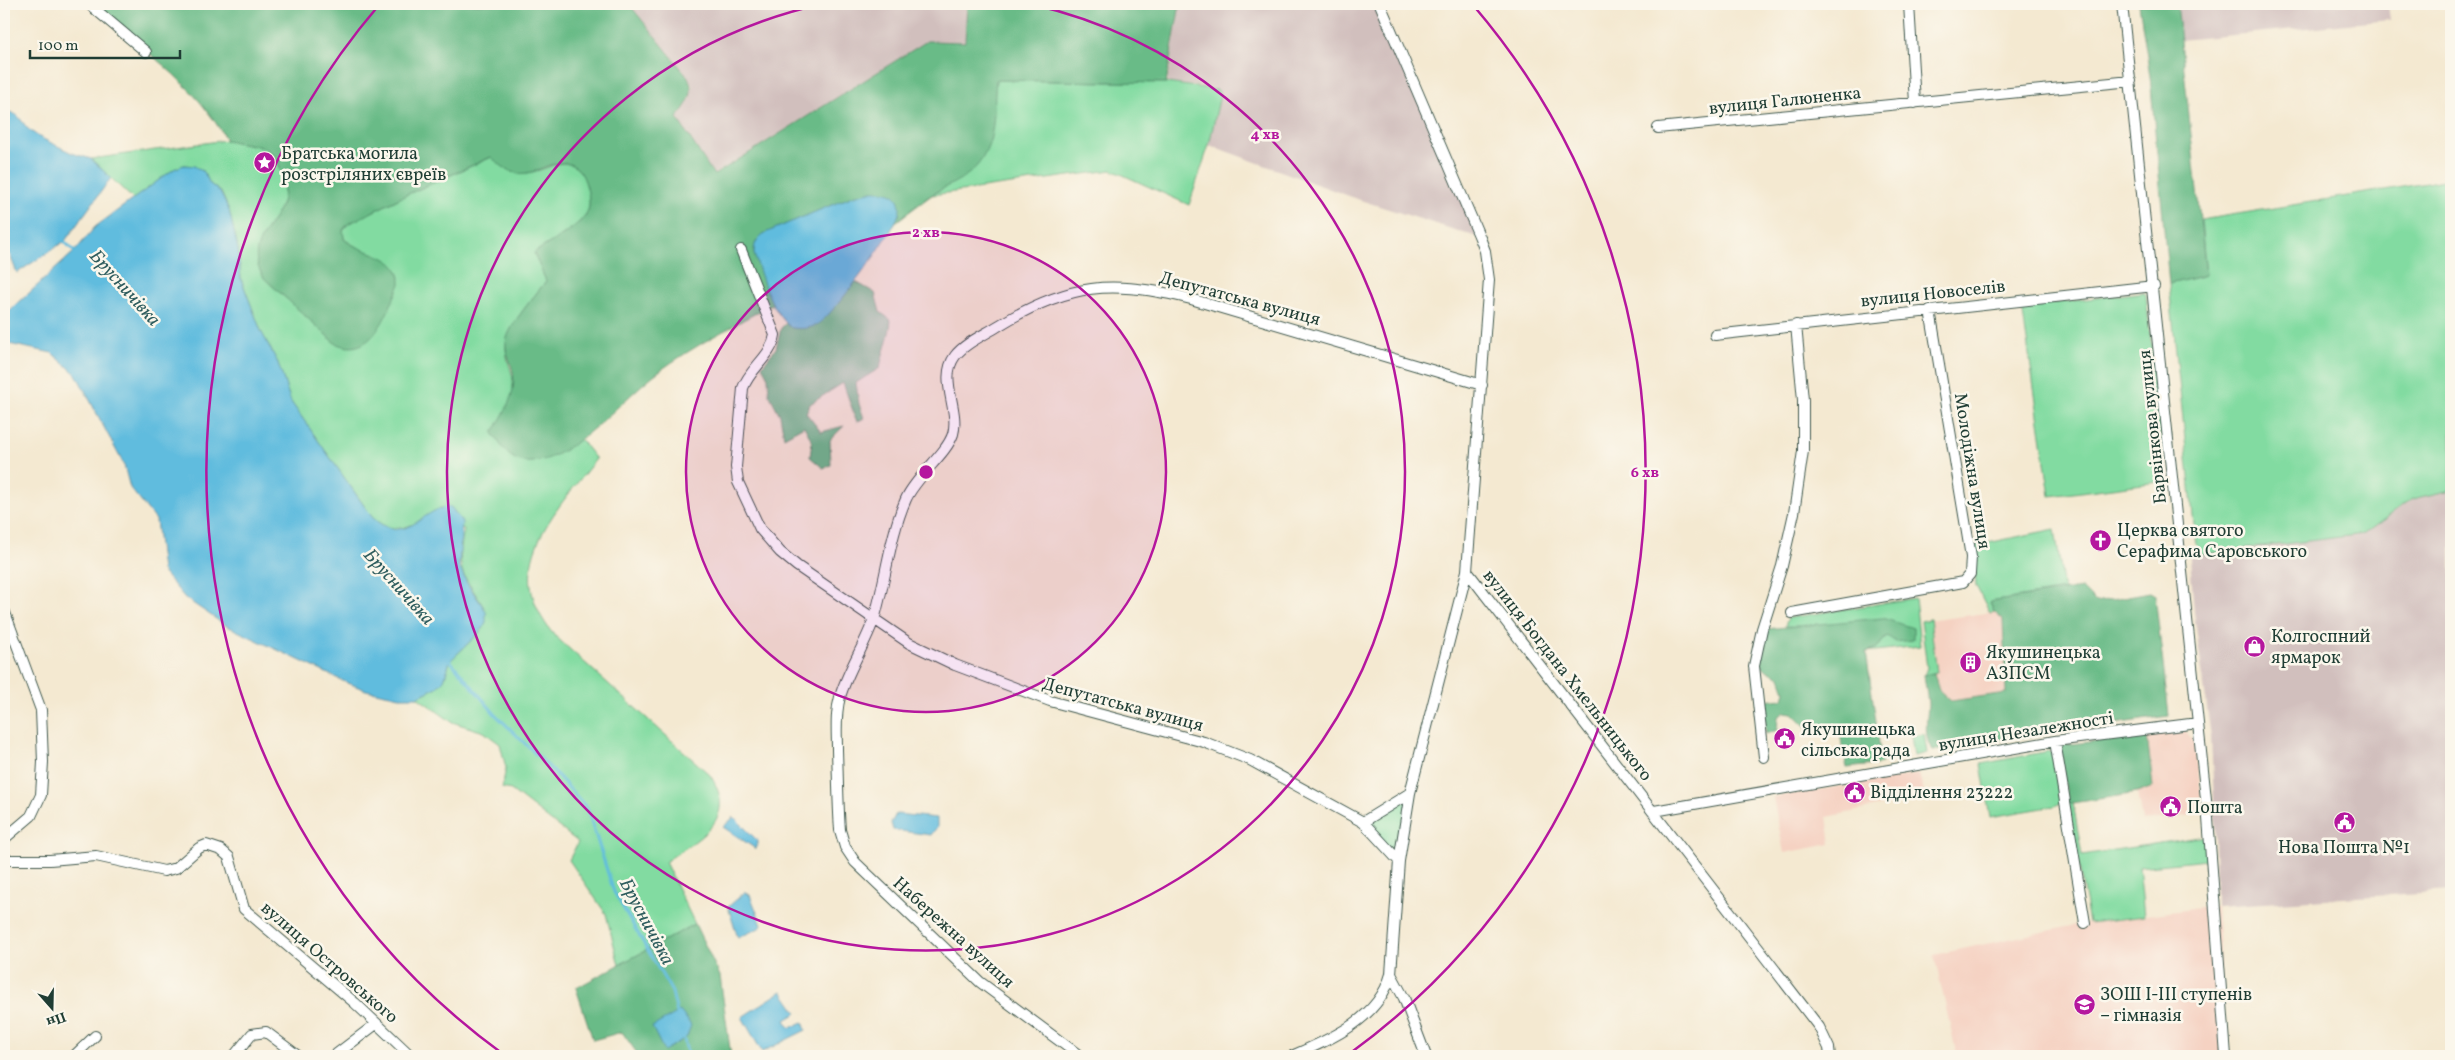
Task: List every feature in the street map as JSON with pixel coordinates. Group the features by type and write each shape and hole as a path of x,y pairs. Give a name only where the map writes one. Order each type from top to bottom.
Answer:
{"street":[{"path":"90,4 146,52"},
{"name":"вулиця Богдана Хмельницького","path":"1380,4 1485,251 1489,280 1467,571 1819,1027 1829,1048 1830,1056"},
{"path":"1909,4 1915,103"},
{"name":"Барвінкова вулиця","path":"2122,4 2154,286 2198,723 2213,877 2226,1056"},
{"name":"вулиця Галюненка","path":"1658,128 2131,81"},
{"name":"Депутатська вулиця","path":"741,250 775,335 774,343 770,350 746,378 743,388 736,467 741,488 760,529 780,552 797,566 921,649 1014,690 1076,710 1204,742 1250,760 1363,822 1399,861"},
{"name":"вулиця Новоселів","path":"1715,335 2154,286"},
{"name":"Депутатська вулиця","path":"874,618 905,501 916,482 946,446 953,433 954,421 948,377 951,363 964,347 1045,300 1084,289 1126,288 1164,292 1482,385"},
{"name":"Молодіжна вулиця","path":"1792,613 1963,582 1970,574 1971,557 1930,310"},
{"path":"1764,757 1754,666 1762,629 1782,566 1800,480 1804,451 1804,415 1796,325"},
{"path":"1292,1056 1342,1032 1383,998 1391,974 1399,861 1410,793 1467,571"},
{"path":"4,610 41,710 43,762 41,795 31,816 4,839"},
{"name":"Набережна вулиця","path":"874,618 846,679 838,705 838,810 842,838 855,862 980,982 1080,1056"},
{"name":"вулиця Незалежності","path":"1654,811 2055,741 2198,723"},
{"path":"2055,741 2085,923"},
{"path":"1363,822 1410,793"},
{"name":"вулиця Островського","path":"4,860 50,860 96,856 164,871 176,868 199,848 206,845 221,850 229,857 244,909 411,1056"},
{"path":"1391,974 1404,998 1426,1056"},
{"path":"334,1056 376,1024"},
{"path":"234,1056 252,1034 266,1032 298,1056"},
{"path":"74,1056 95,1036"}],"shaded area":[{"path":"629,4 967,4 965,42 927,41 713,175 677,118 690,99 692,85 688,77"},
{"path":"1180,4 1380,4 1480,238 1360,200 1209,145 1220,95 1214,88 1167,83"},
{"path":"2177,4 2388,4 2390,20 2180,40"},
{"path":"2451,490 2451,891 2216,906 2211,737 2194,612 2190,556 2364,534 2412,499"},
{"path":"1994,612 2003,620 2006,694 1951,701 1939,690 1934,673 1927,621"},
{"path":"2185,730 2195,743 2203,810 2187,816 2142,821 2137,793 2153,787 2147,735"},
{"path":"1919,774 1925,797 1827,817 1831,844 1784,853 1773,797"},
{"name":"ЗОШ І-ІІІ ступенів – гімназія","path":"2216,906 2226,1056 1957,1056 1934,955 2085,923"}],"green space":[{"path":"89,4 629,4 688,77 691,94 677,118 714,175 927,41 965,42 967,4 1180,4 1166,83 996,80 994,119 990,141 980,161 968,174 928,197 893,224 900,214 873,191 853,196 765,233 756,242 754,254 773,304 672,362 581,439 565,450 549,458 525,462 519,461 508,454 493,433 505,411 513,389 513,372 507,354 506,342 517,319 546,281 534,253 572,228 585,217 588,211 588,190 578,169 572,165 562,163 533,172 518,173 510,171 491,157 408,194 348,224 343,230 344,239 388,260 395,266 399,274 400,284 384,320 369,340 359,345 348,347 335,343 265,279 258,266 256,254 259,243 277,214 282,203 284,191 282,177 275,156 264,148 255,145 226,140 214,120 199,101 165,66"},
{"path":"2139,4 2177,4 2206,275 2169,284 2150,76"},
{"path":"996,80 1167,83 1218,90 1220,95 1209,145 1189,205 1112,170 932,195 893,224 896,214"},
{"path":"226,140 264,148 276,159 284,185 282,203 259,244 257,254 258,266 265,279 335,343 397,291 400,276 344,239 343,230 348,224 408,194 492,157 507,168 520,173 533,172 567,163 580,172 586,184 589,204 585,216 564,234 534,253 546,281 514,323 507,341 506,350 513,382 512,396 576,430 580,439 596,459 549,521 538,542 532,564 531,587 538,610 554,635 710,775 718,791 720,805 718,816 711,827 702,836 665,862 695,924 619,965 606,914 569,860 578,842 511,790 502,788 506,768 500,744 484,732 452,722 417,697 437,687 444,680 450,661 483,629 486,611 463,574 461,566 461,545 464,529 426,518 412,525 392,528 385,526 372,517 291,402 278,363 261,331 241,279 238,249 229,210 221,192 210,184 204,172 194,166 184,165 174,169 133,199 91,159"},
{"path":"2451,179 2451,490 2412,499 2364,534 2197,555 2169,284 2206,275 2201,220"},
{"path":"856,282 875,293 880,312 891,320 888,338 880,368 856,383 859,404 864,418 857,422 843,383 810,404 806,413 821,432 844,426 830,440 831,465 823,468 810,457 812,441 804,426 784,437 780,415 769,394 768,377 762,366 776,348 781,328 786,323 792,328 820,323"},
{"path":"2144,292 2146,295 2166,481 2050,496 2022,307"},
{"path":"2055,529 2064,590 1990,602 1994,612 1990,613 1976,586 1973,546"},
{"path":"2082,588 2096,602 2150,592 2155,595 2169,716 1933,750 1928,740 1926,727 1928,703 1924,675 1934,673 1939,690 1951,701 2006,693 2003,620 1994,612 1990,602"},
{"path":"1915,598 1920,646 1866,652 1877,648 1887,636 1912,628 1785,626 1788,618"},
{"path":"1882,618 1913,628 1913,640 1896,642 1887,636 1877,648 1866,652 1882,764 1847,768 1839,729 1808,729 1792,713 1785,712 1778,717 1777,730 1766,734 1763,701 1783,699 1785,691 1780,677 1768,671 1760,664 1766,629"},
{"path":"1930,619 1937,672 1924,675 1927,668 1921,621"},
{"path":"1924,734 1927,753 1914,756 1911,736"},
{"path":"2147,735 2153,787 2137,793 2073,803 2068,802 2059,748 2064,745"},
{"path":"2049,751 2053,756 2060,803 2055,806 1990,817 1981,764"},
{"path":"1410,793 1399,861 1363,822"},
{"path":"2068,802 2073,803 2082,855 2206,836 2207,860 2139,867 2144,916 2089,923"},
{"path":"695,924 720,976 731,1056 639,1056 622,1032 593,1040 576,988"}],"water":[{"path":"4,109 18,116 28,129 39,137 72,153 91,159 111,178 65,241 17,273 7,248 4,247"},
{"path":"184,165 194,166 204,172 210,184 220,192 229,210 238,249 241,279 261,331 278,363 291,402 372,517 384,526 395,529 405,528 432,512 441,508 451,507 462,522 459,566 467,583 486,611 486,622 483,629 450,661 444,680 437,687 417,697 400,697 366,690 343,681 225,625 185,598 162,571 156,520 130,488 124,465 76,374 52,353 4,343 4,316 75,251 95,227 174,169"},
{"path":"873,191 883,191 898,199 900,209 889,233 851,288 826,317 812,327 792,328 778,313 768,294 754,254 756,242 765,233 853,196"},
{"path":"896,814 937,818 937,827 931,835 893,830 891,823"},
{"path":"734,817 758,841 756,849 723,827"},
{"path":"745,892 750,895 762,925 738,938 728,907"},
{"path":"782,991 797,1013 785,1020 790,1028 803,1022 806,1030 762,1052 742,1017"},
{"path":"680,1011 691,1025 687,1037 664,1051 652,1027"}],"waterway":[{"name":"Брусничівка","path":"62,239 77,254"},
{"name":"Брусничівка","path":"448,658 495,714 559,777 587,808 614,892 672,992 678,1017"},
{"name":"Брусничівка","path":"683,1035 688,1056"}],"place":[{"name":"Братська могила розстріляних євреїв","path":"265,163"},
{"name":"Церква святого Серафима Саровського","path":"2101,540"},
{"name":"Колгоспний ярмарок","path":"2255,646"},
{"name":"Якушинецька АЗПСМ","path":"1970,662"},
{"name":"Якушинецька сільська рада","path":"1785,739"},
{"name":"Відділення 23222","path":"1854,792"},
{"name":"Пошта","path":"2171,807"},
{"name":"Нова Пошта №1","path":"2344,822"},
{"name":"ЗОШ І-ІІІ ступенів – гімназія","path":"2084,1004"}]}
